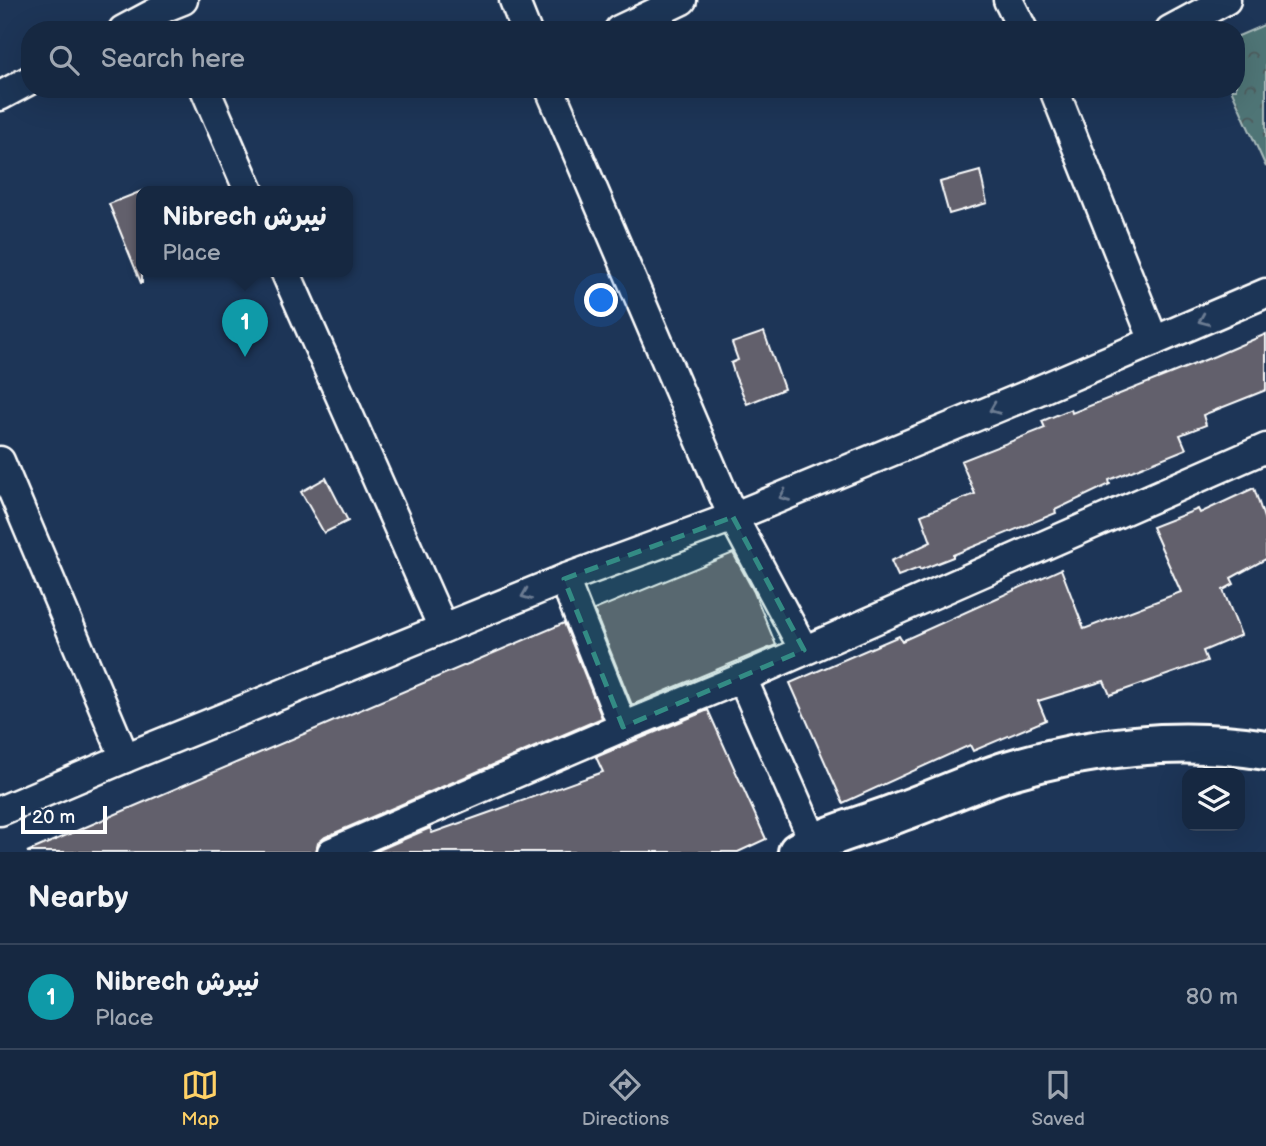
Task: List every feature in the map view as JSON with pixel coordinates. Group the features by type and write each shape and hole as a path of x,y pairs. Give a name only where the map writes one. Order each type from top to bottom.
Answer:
{"street":[{"path":"514,0 522,21"},
{"path":"638,21 682,0"},
{"path":"1008,0 1018,21"},
{"path":"1188,21 1226,0"},
{"path":"144,21 173,9"},
{"path":"0,96 21,85"},
{"path":"209,98 248,186"},
{"path":"554,98 733,517 804,650"},
{"path":"1059,98 1154,341"},
{"path":"288,277 443,628"},
{"path":"0,811 564,579 733,517 1266,293"},
{"path":"332,852 742,678 1266,448"},
{"path":"0,461 125,758"},
{"path":"564,579 623,727"},
{"path":"742,678 808,849 1006,772 1079,753 1167,743 1266,750"}],"highlighted area":[{"path":"733,517 804,650 623,727 564,579"}],"green space":[{"path":"1266,24 1266,167 1235,98 1245,98 1245,33"}],"building":[{"path":"980,171 987,203 949,214 940,182"},
{"path":"136,193 136,271 109,204"},
{"path":"764,332 784,389 747,404 731,363 738,360 732,343"},
{"path":"1266,334 1266,390 1203,415 1206,425 1180,435 1186,449 1109,480 1110,484 1055,510 1056,513 953,557 898,576 891,561 931,542 921,515 975,494 961,461 1045,428 1042,421 1071,409 1072,413"},
{"path":"326,478 348,521 324,533 301,492"},
{"path":"1254,488 1266,524 1266,559 1231,578 1234,584 1223,590 1241,635 1203,651 1207,661 1110,695 1104,681 1038,701 1046,720 973,751 970,745 843,803 790,683 899,636 902,641 1061,569 1084,629 1181,592 1152,527 1198,509 1200,513"},
{"path":"733,553 754,592 776,645 632,705 594,610"},
{"path":"564,623 602,718 325,837 318,843 316,852 27,852"},
{"path":"708,710 766,839 738,852 374,852 430,828 432,833 603,772 596,757"}],"place":[{"name":"Nibrech نيبرش","path":"245,357"}]}
